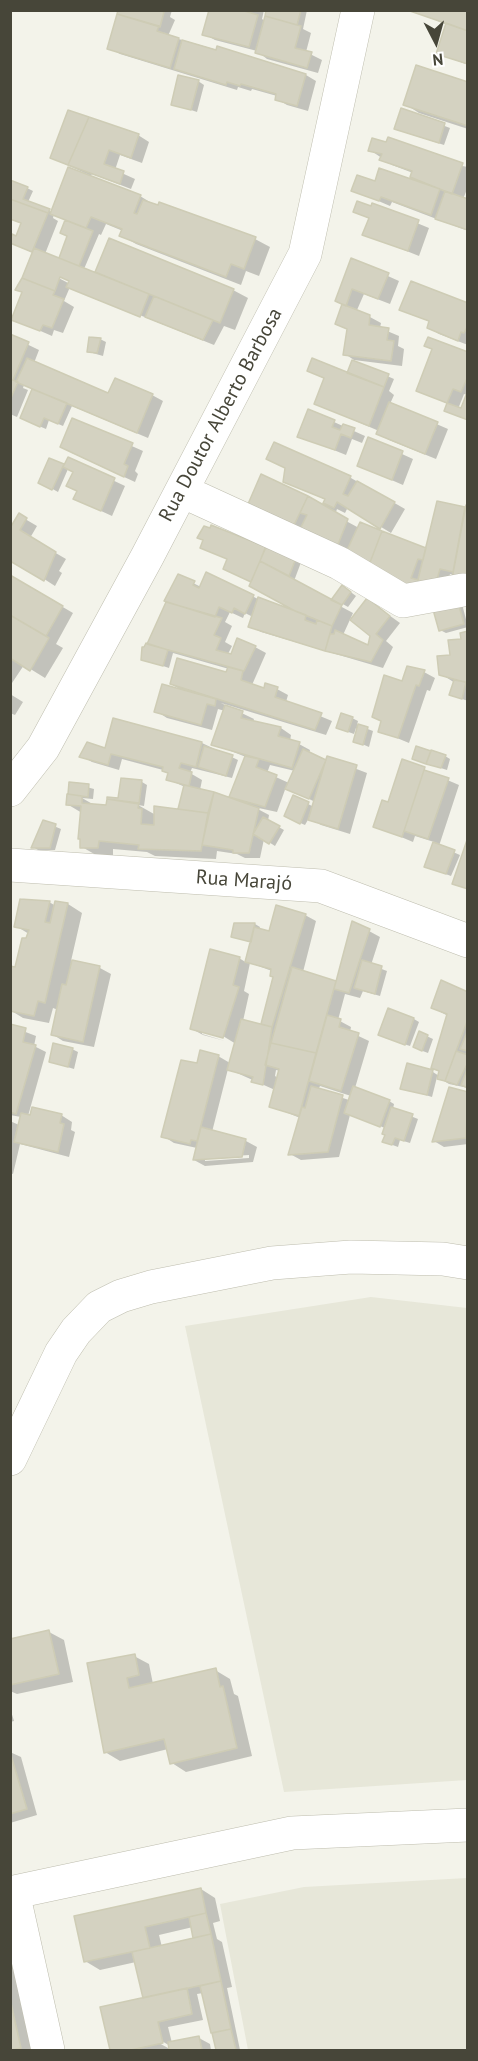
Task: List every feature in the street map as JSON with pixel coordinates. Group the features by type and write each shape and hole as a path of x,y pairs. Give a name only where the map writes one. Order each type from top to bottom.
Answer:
{"street":[{"name":"Rua Doutor Alberto Barbosa","path":"10,790 43,748 182,490 305,254 358,10"},
{"path":"182,490 339,563 403,600 464,590"},
{"name":"Rua Marajó","path":"10,865 321,886 468,941"},
{"path":"10,1459 61,1353 76,1331 99,1307 151,1287 272,1263 351,1257 443,1259 468,1263"},
{"path":"48,2050 12,1893 292,1833 468,1826"}],"shaded area":[{"path":"371,1297 467,1308 467,1780 284,1792 185,1326"},
{"path":"467,1878 467,2050 248,2050 220,1904 304,1887"}],"building":[{"path":"118,10 164,12 160,27 117,14"},
{"path":"209,10 241,10 258,15 249,47 202,35"},
{"path":"266,10 301,10 297,25 265,16"},
{"path":"410,10 468,10 468,31 410,11"},
{"path":"117,14 159,26 157,31 179,38 170,68 107,49"},
{"path":"265,16 301,26 295,48 312,52 307,68 255,53"},
{"path":"446,23 468,31 468,64 436,54"},
{"path":"182,40 216,50 217,46 306,74 297,106 275,100 276,94 241,84 240,86 227,82 226,85 174,69"},
{"path":"416,65 468,82 468,126 403,105"},
{"path":"178,75 199,80 191,110 171,105"},
{"path":"401,108 445,123 439,143 394,129"},
{"path":"68,110 89,117 68,165 50,158"},
{"path":"89,117 139,134 131,158 109,150 104,164 124,171 120,184 68,165"},
{"path":"388,137 463,163 452,194 410,177 412,171 379,160 382,154 368,151 372,138 386,142"},
{"path":"68,167 141,195 134,213 137,214 143,200 158,205 159,202 256,237 244,269 231,264 226,277 119,236 122,229 91,217 86,228 50,214"},
{"path":"379,168 440,189 431,215 381,197 379,201 351,191 357,175 375,181"},
{"path":"10,180 28,187 23,199 50,209 48,213 10,199"},
{"path":"445,191 468,199 468,230 435,219"},
{"path":"10,199 48,213 32,252 10,243 12,234 16,236 21,223 10,219"},
{"path":"357,201 371,206 372,203 419,220 408,251 362,235 369,218 353,212"},
{"path":"65,220 93,231 79,266 59,258 67,236 60,233"},
{"path":"109,238 234,289 220,323 95,272"},
{"path":"34,248 149,294 140,317 66,287 69,281 60,277 55,291 22,278"},
{"path":"351,258 389,273 378,299 352,289 346,306 335,301"},
{"path":"22,278 55,291 53,295 64,299 52,328 43,325 40,331 11,320 22,292 15,290"},
{"path":"411,281 468,303 468,325 464,333 461,332 458,341 427,328 429,321 399,310"},
{"path":"154,296 213,320 203,340 145,317"},
{"path":"342,304 370,315 369,325 389,328 387,340 394,341 391,361 343,355 347,329 335,324"},
{"path":"10,334 29,342 13,380 10,379"},
{"path":"89,337 101,338 97,353 87,352"},
{"path":"428,337 468,352 468,376 461,392 453,389 447,403 416,391 432,349 424,346"},
{"path":"27,358 108,393 115,378 153,394 137,433 16,382"},
{"path":"312,358 384,387 369,426 314,404 324,378 307,371"},
{"path":"352,360 389,374 384,387 347,373"},
{"path":"10,379 18,382 10,400"},
{"path":"32,389 67,403 58,424 44,418 40,427 20,418"},
{"path":"468,390 468,420 444,411 447,403 461,408"},
{"path":"389,402 438,422 425,454 376,434"},
{"path":"308,409 335,420 332,427 340,430 343,424 355,428 351,438 341,434 335,450 297,437"},
{"path":"72,418 133,443 124,464 128,466 124,477 60,447"},
{"path":"368,437 403,451 392,480 357,466"},
{"path":"274,442 351,476 343,494 348,496 357,481 395,502 380,529 337,502 334,508 323,503 325,499 283,482 285,468 266,459"},
{"path":"68,457 115,478 101,511 73,499 77,491 66,486 73,472 63,467"},
{"path":"49,458 64,464 52,490 38,483"},
{"path":"261,474 308,496 294,525 248,504"},
{"path":"308,496 348,519 335,552 296,537 307,515 300,513"},
{"path":"437,501 465,507 453,572 440,569 434,590 415,592"},
{"path":"466,505 468,505 468,584 451,584"},
{"path":"19,513 27,518 20,530 56,552 44,581 10,561 10,528"},
{"path":"360,522 382,531 366,573 342,561"},
{"path":"211,525 266,547 251,582 223,569 227,559 200,548 203,540 197,538 204,526 210,528"},
{"path":"382,531 426,548 423,560 418,559 411,578 418,580 415,592 366,573"},
{"path":"268,541 298,553 289,576 260,561"},
{"path":"260,561 342,605 332,626 295,611 249,586"},
{"path":"206,572 254,595 245,614 234,608 232,613 219,607 215,617 164,601 178,574 195,581 193,585 199,588"},
{"path":"10,575 63,606 46,636 10,615"},
{"path":"342,585 351,592 342,605 331,600"},
{"path":"258,597 306,615 305,620 316,624 317,620 332,626 325,651 248,627"},
{"path":"367,598 390,616 376,634 383,640 371,662 325,651 330,634 334,634 335,630 368,645 370,636 350,620"},
{"path":"457,599 464,624 439,631 432,606"},
{"path":"166,602 222,618 214,635 221,638 216,650 231,654 237,638 256,646 244,671 147,644"},
{"path":"10,615 49,638 30,671 10,658"},
{"path":"468,631 468,683 439,675 437,656 450,655 448,640 461,639 460,633"},
{"path":"146,643 168,650 163,666 141,660 142,647"},
{"path":"177,658 226,672 228,667 243,671 241,680 264,688 265,683 278,687 275,697 322,713 315,730 170,684"},
{"path":"407,666 425,670 419,686 416,685 398,738 378,732 381,721 372,717 384,675 402,681"},
{"path":"454,680 466,682 462,699 449,695"},
{"path":"162,684 216,699 215,706 207,704 201,725 154,712"},
{"path":"225,705 243,711 241,718 281,727 278,736 300,742 292,768 211,745"},
{"path":"341,713 353,717 348,732 336,728"},
{"path":"113,718 202,742 196,767 181,763 179,768 192,772 189,786 166,780 168,773 162,771 163,767 111,754 108,765 79,757 87,742 105,748"},
{"path":"358,724 368,727 363,745 353,742"},
{"path":"204,746 233,755 226,776 198,767"},
{"path":"416,746 431,751 426,764 412,759"},
{"path":"303,749 326,760 309,799 285,789"},
{"path":"431,750 446,755 441,768 426,764"},
{"path":"245,756 259,759 256,767 277,775 265,807 229,797"},
{"path":"327,756 357,765 338,829 308,820"},
{"path":"402,759 425,767 402,837 373,827 382,800 388,802"},
{"path":"424,770 449,778 428,839 404,831"},
{"path":"121,778 142,780 139,804 107,799 107,797 118,798"},
{"path":"69,782 89,784 88,797 68,794"},
{"path":"184,785 214,792 208,813 178,809"},
{"path":"214,792 259,808 249,853 233,853 233,850 202,845"},
{"path":"67,794 82,796 82,803 106,805 107,799 139,803 138,808 142,809 141,824 154,825 154,806 208,813 201,851 138,849 139,845 99,841 98,848 80,848 80,839 78,839 81,806 66,805"},
{"path":"293,795 309,802 300,824 284,816"},
{"path":"263,817 280,826 269,844 253,834"},
{"path":"43,820 56,824 50,848 31,848"},
{"path":"468,837 468,889 452,884"},
{"path":"433,842 455,850 446,874 424,867"},
{"path":"20,899 50,901 45,922 50,923 55,901 68,903 45,1003 38,1001 34,1016 10,1011 10,966 15,967 22,938 26,938 29,930 14,927"},
{"path":"276,905 306,914 272,1027 261,1024 273,977 270,976 271,969 245,962 254,927 269,931"},
{"path":"352,921 370,929 349,993 334,989"},
{"path":"234,923 255,923 251,942 231,937"},
{"path":"210,949 240,957 233,985 239,987 223,1038 190,1029"},
{"path":"72,960 100,966 83,1042 51,1035 62,984 66,985"},
{"path":"362,960 382,966 375,994 354,988"},
{"path":"292,967 336,981 316,1053 271,1043"},
{"path":"441,980 468,992 468,1019 445,1081 437,1079 439,1071 431,1068 447,1014 431,1008"},
{"path":"388,1008 414,1018 405,1045 378,1035"},
{"path":"327,1015 341,1019 339,1027 359,1033 341,1091 309,1081"},
{"path":"241,1019 272,1027 263,1085 251,1082 253,1077 227,1070"},
{"path":"10,1024 26,1028 23,1042 36,1045 16,1114 10,1112"},
{"path":"468,1030 468,1051 460,1049"},
{"path":"419,1031 428,1035 422,1051 413,1047"},
{"path":"53,1043 73,1048 68,1067 49,1062"},
{"path":"271,1043 316,1053 299,1116 269,1107 279,1069 265,1065"},
{"path":"200,1050 219,1055 197,1141 191,1140 190,1144 161,1137 181,1060 197,1063"},
{"path":"456,1051 468,1055 468,1062 457,1085 445,1081"},
{"path":"407,1063 433,1070 427,1095 400,1089"},
{"path":"468,1067 468,1088 461,1085"},
{"path":"311,1086 343,1095 328,1152 288,1155 302,1107 305,1108"},
{"path":"353,1086 390,1100 380,1127 344,1113"},
{"path":"449,1087 468,1092 466,1138 432,1142"},
{"path":"32,1107 62,1114 60,1123 64,1124 58,1152 14,1142 21,1113 30,1115"},
{"path":"391,1107 413,1114 404,1141 395,1138 392,1145 382,1142 385,1135 382,1134"},
{"path":"201,1127 246,1139 242,1157 193,1160"},
{"path":"49,1630 59,1674 10,1685 10,1639"},
{"path":"135,1654 139,1675 127,1678 129,1688 216,1668 220,1687 223,1686 237,1748 170,1764 164,1739 104,1753 87,1663"},
{"path":"10,1752 27,1809 10,1814"},
{"path":"201,1888 206,1913 145,1927 150,1948 84,1962 74,1916"},
{"path":"206,1913 211,1934 193,1938 189,1917"},
{"path":"211,1934 221,1981 143,1998 132,1952"},
{"path":"221,1981 231,2029 211,2033 200,1986"},
{"path":"187,1988 192,2014 158,2022 163,2043 131,2050 110,2050 100,2007"},
{"path":"10,1999 21,2048 11,2050 10,2050"},
{"path":"231,2029 236,2050 216,2050 212,2033"},
{"path":"199,2036 202,2050 169,2050 168,2042"}]}
